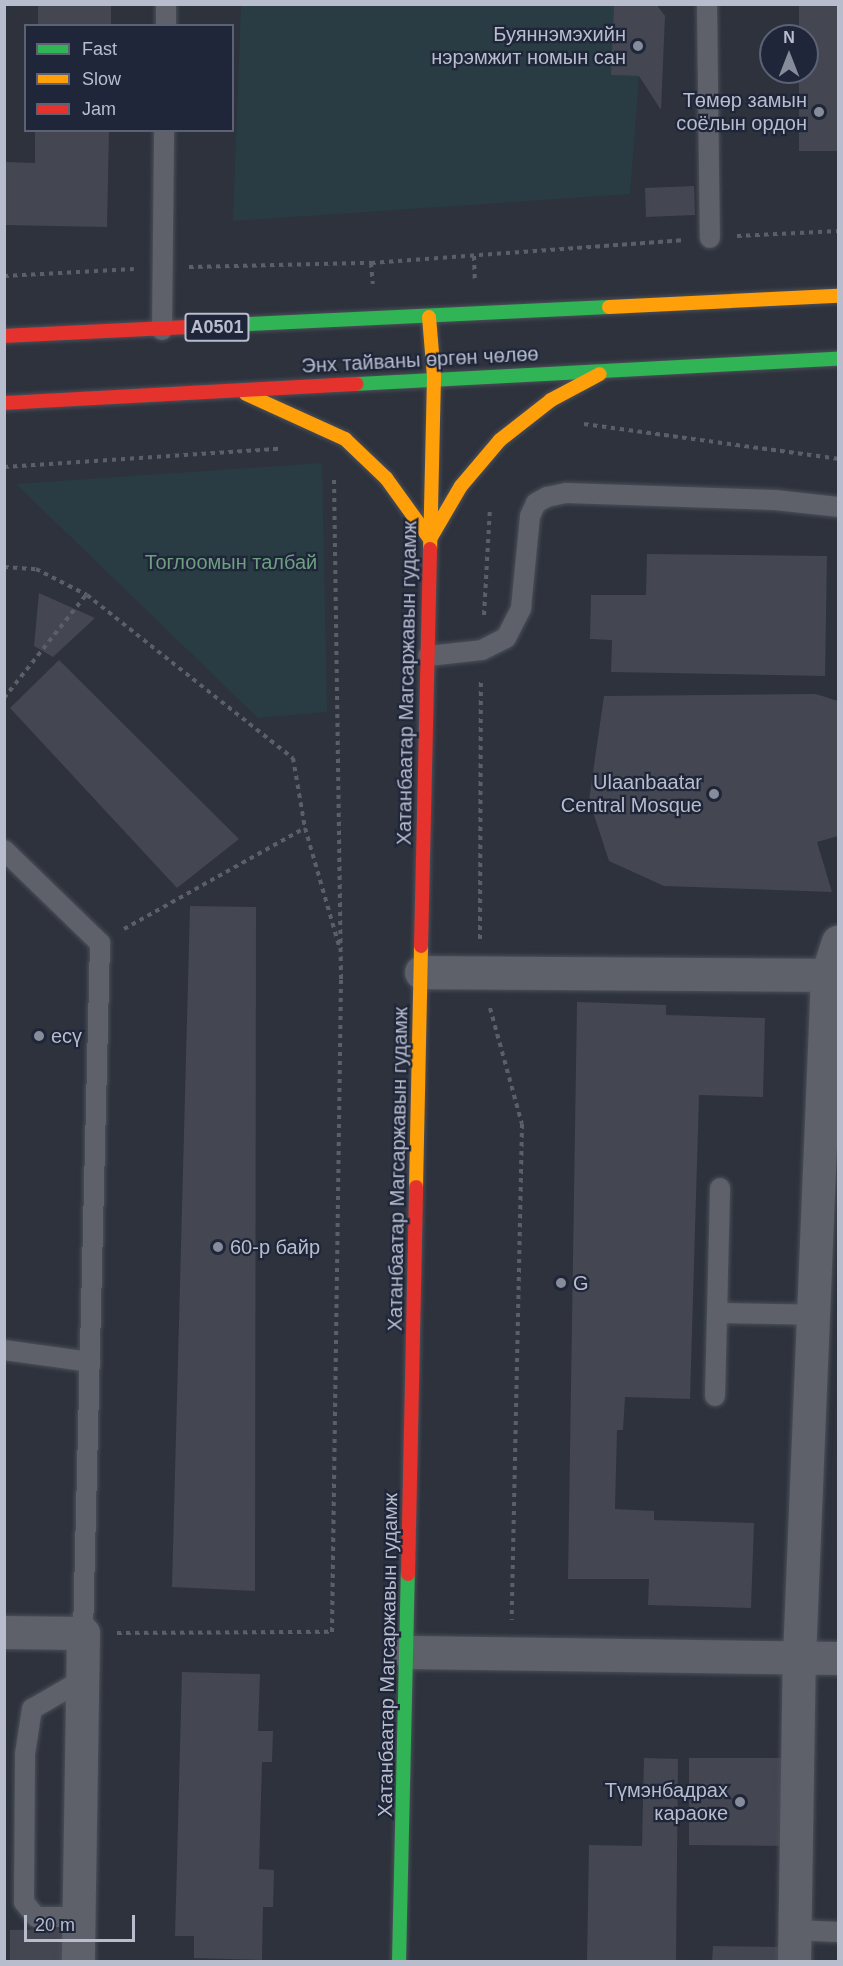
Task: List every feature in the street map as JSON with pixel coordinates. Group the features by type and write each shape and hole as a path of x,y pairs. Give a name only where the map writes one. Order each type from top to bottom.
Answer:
{"main road":[{"name":"A0501","path":"4,336 838,296"},
{"name":"Хатанбаатар Магсаржавын гудамж","path":"399,1962 408,1652 434,377 429,317"},
{"name":"Энх тайваны өргөн чөлөө","path":"4,403 434,377 838,359"},
{"path":"787,362 838,371"},
{"path":"236,390 345,440 386,478 430,539 461,486 500,440 551,400 607,370"}],"street":[{"path":"794,1946 799,1657 817,1315 829,1166 832,975 838,942"},
{"path":"422,972 832,975"},
{"path":"4,1632 83,1634 78,1962"},
{"path":"408,1652 838,1658"}],"lane":[{"path":"166,4 166,24"},
{"path":"707,4 710,238"},
{"path":"162,330 164,132"},
{"path":"428,656 482,650 506,638 521,608 530,516 536,503 548,497 566,493 763,499 838,507"},
{"path":"4,850 100,943 83,1634"},
{"path":"715,1396 720,1188"},
{"path":"717,1313 817,1315"},
{"path":"4,1350 90,1362"},
{"path":"78,1917 36,1917 24,1902 25,1754 32,1709 82,1680"},
{"path":"794,1946 838,1932"}],"path":[{"path":"4,276 161,268 371,263 838,231"},
{"path":"580,424 838,459"},
{"path":"4,467 286,448"},
{"path":"83,1634 332,1632 341,952 334,469"},
{"path":"490,502 482,650 481,971 522,1124 512,1654"},
{"path":"4,567 36,569 87,595 293,758 305,828 341,952"},
{"path":"4,698 87,595"},
{"path":"100,943 305,828"}],"green space":[{"path":"241,5 614,5 611,75 639,76 630,194 233,221"},
{"name":"Тоглоомын талбай","path":"322,463 327,712 258,718 16,484"}],"building":[{"path":"38,4 111,4 111,24 38,24"},
{"name":"Буяннэмэхийн нэрэмжит номын сан","path":"614,4 656,4 665,16 661,110 639,76 611,75"},
{"name":"Төмөр замын соёлын ордон","path":"799,5 838,5 838,151 799,151 799,84 819,84 819,24 799,24"},
{"path":"35,132 109,132 107,227 4,225 4,162 35,163"},
{"path":"694,186 695,215 646,217 645,188"},
{"path":"647,554 827,556 825,676 611,672 612,640 590,639 591,595 646,595"},
{"path":"39,593 95,618 53,657 34,646"},
{"path":"59,660 239,839 177,888 10,708"},
{"name":"Ulaanbaatar Central Mosque","path":"816,694 838,701 838,836 817,842 832,892 664,886 609,861 589,800 604,696"},
{"name":"60-р байр","path":"190,906 256,907 255,1591 172,1587"},
{"path":"577,1002 666,1005 666,1015 765,1018 763,1097 699,1095 690,1399 625,1397 623,1430 617,1430 615,1509 654,1511 654,1520 754,1523 751,1608 648,1605 649,1579 568,1579"},
{"path":"182,1672 260,1674 258,1731 273,1731 272,1762 262,1762 259,1869 274,1870 273,1907 263,1907 262,1960 194,1958 194,1936 175,1936"},
{"path":"644,1758 678,1759 676,1962 587,1962 589,1845 642,1846"},
{"name":"Түмэнбадрах караоке","path":"689,1758 791,1758 790,1846 689,1845"},
{"path":"67,1929 68,1962 10,1962 10,1930"},
{"path":"713,1946 784,1947 784,1962 712,1962"}],"traffic: fast":[{"path":"228,325 609,307"},
{"path":"356,384 838,359"},
{"path":"399,1962 408,1574"}],"traffic: slow":[{"path":"609,307 838,296"},
{"path":"429,317 434,377 430,549"},
{"path":"246,394 345,439 386,478 430,539 461,486 500,440 551,400 600,374"},
{"path":"416,1187 421,946"}],"traffic: jam":[{"path":"4,336 228,325"},
{"path":"4,403 356,384"},
{"path":"421,946 430,549"},
{"path":"408,1574 416,1187"}],"place":[{"name":"Буяннэмэхийн нэрэмжит номын сан","path":"638,46"},
{"name":"Төмөр замын соёлын ордон","path":"819,112"},
{"name":"Ulaanbaatar Central Mosque","path":"714,794"},
{"name":"есү","path":"39,1036"},
{"name":"60-р байр","path":"218,1247"},
{"name":"G","path":"561,1283"},
{"name":"Түмэнбадрах караоке","path":"740,1802"}]}
